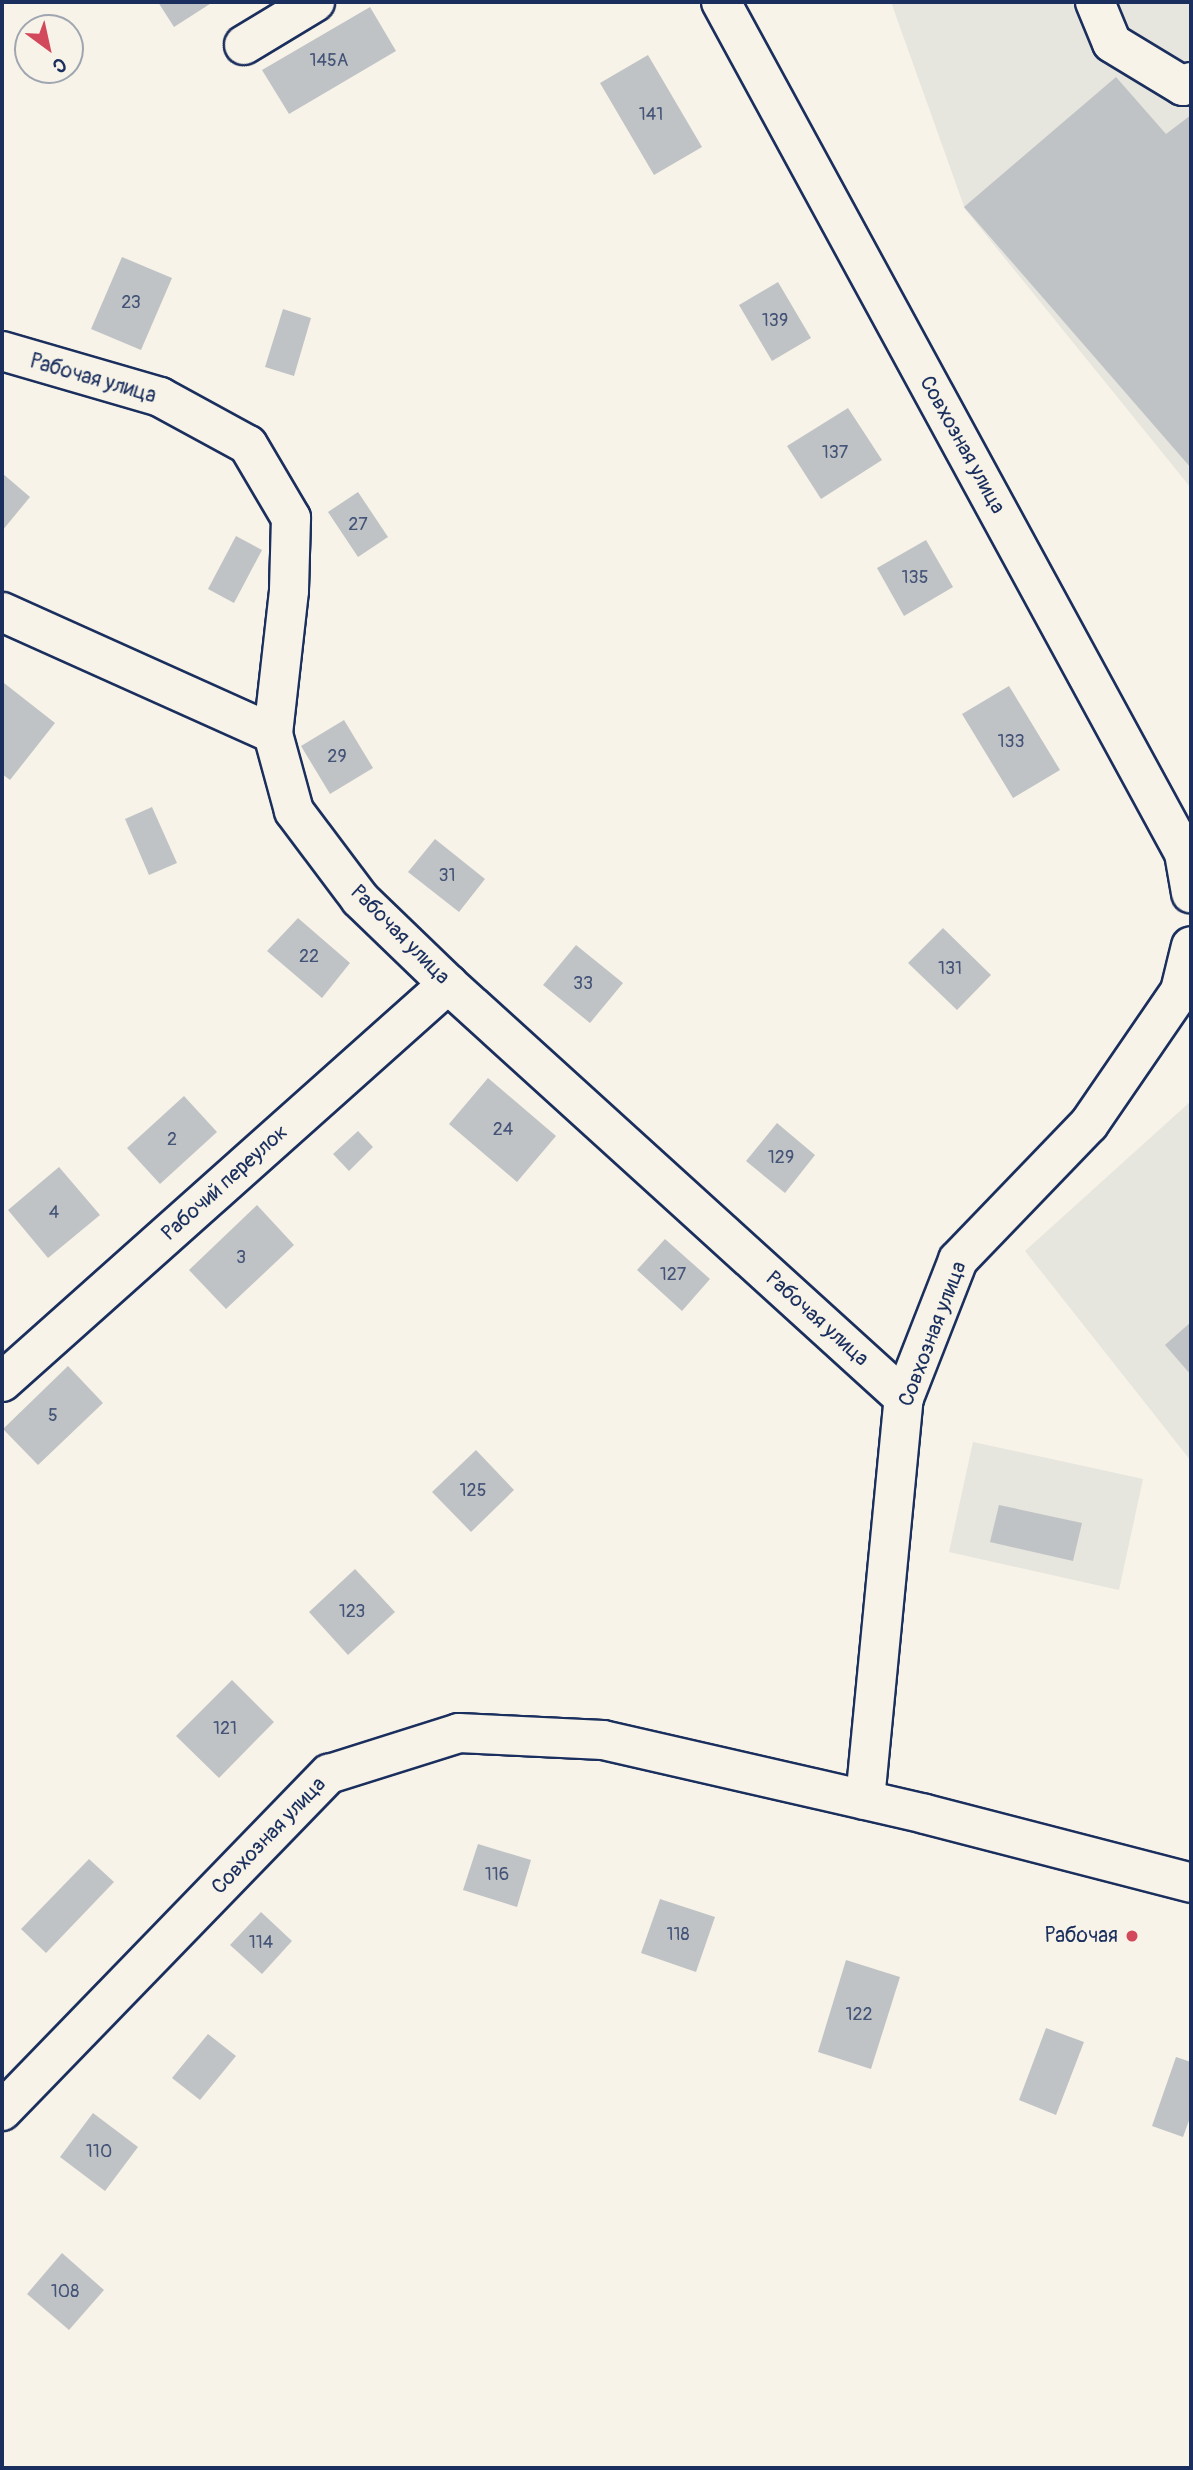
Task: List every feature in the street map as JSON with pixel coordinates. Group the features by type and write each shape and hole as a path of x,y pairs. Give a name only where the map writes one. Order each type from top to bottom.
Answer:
{"street":[{"path":"244,45 315,2"},
{"name":"Совхозная улица","path":"721,2 1184,853 1191,893"},
{"path":"1095,2 1112,43 1183,86 1191,82"},
{"name":"Рабочая улица","path":"2,351 160,397 248,445 291,518 289,591 273,734 294,811 360,899 448,984 904,1398"},
{"path":"2,612 273,734"},
{"name":"Совхозная улица","path":"865,1800 904,1398 958,1260 1089,1124 1180,991 1191,946"},
{"name":"Рабочий переулок","path":"2,1382 448,984"},
{"name":"Совхозная улица","path":"2,2112 329,1774 459,1733 603,1740 865,1800 1191,1883"}],"shaded area":[{"path":"891,2 1191,2 1191,488 965,209"},
{"path":"1191,1101 1191,1461 1025,1251"},
{"path":"973,1442 1143,1479 1119,1590 949,1552"}],"building":[{"path":"158,2 213,2 174,27"},
{"path":"370,7 396,51 289,114 262,70"},
{"path":"648,55 702,147 654,175 600,83"},
{"path":"1116,77 1166,134 1191,115 1191,468 964,207"},
{"path":"122,257 172,278 141,350 91,329"},
{"path":"778,282 811,338 772,361 739,305"},
{"path":"283,309 311,318 294,376 265,367"},
{"path":"848,408 882,460 821,499 787,446"},
{"path":"2,473 30,497 2,531"},
{"path":"358,492 388,537 358,557 328,512"},
{"path":"236,536 262,550 234,603 208,589"},
{"path":"926,540 953,587 904,616 877,568"},
{"path":"4,683 55,723 10,780 2,774"},
{"path":"1009,686 1060,770 1013,798 962,714"},
{"path":"344,720 373,768 330,794 301,746"},
{"path":"152,807 177,863 149,875 125,819"},
{"path":"435,839 485,879 459,912 408,872"},
{"path":"298,918 350,963 322,998 267,951"},
{"path":"943,928 991,975 957,1010 908,963"},
{"path":"576,945 623,983 590,1023 543,985"},
{"path":"488,1078 556,1136 517,1182 449,1124"},
{"path":"184,1096 217,1132 160,1184 127,1148"},
{"path":"777,1123 815,1155 785,1193 746,1161"},
{"path":"358,1131 373,1147 349,1171 333,1154"},
{"path":"59,1167 100,1215 48,1258 8,1210"},
{"path":"257,1205 294,1245 226,1309 189,1270"},
{"path":"665,1239 710,1279 682,1311 637,1270"},
{"path":"1191,1322 1191,1375 1165,1345"},
{"path":"68,1366 103,1403 38,1465 3,1429"},
{"path":"476,1450 514,1490 471,1532 432,1492"},
{"path":"999,1505 1082,1523 1073,1561 990,1542"},
{"path":"355,1569 395,1612 348,1655 309,1612"},
{"path":"232,1680 274,1722 219,1778 176,1736"},
{"path":"478,1844 531,1860 517,1907 463,1890"},
{"path":"89,1859 114,1882 46,1953 21,1929"},
{"path":"660,1899 715,1917 696,1972 641,1953"},
{"path":"261,1912 292,1941 262,1974 230,1945"},
{"path":"846,1960 900,1977 871,2069 818,2052"},
{"path":"1046,2028 1084,2042 1056,2115 1019,2100"},
{"path":"208,2034 236,2056 200,2100 172,2078"},
{"path":"1176,2057 1191,2062 1191,2115 1183,2137 1152,2126"},
{"path":"93,2113 138,2147 105,2191 60,2157"},
{"path":"62,2253 104,2290 69,2330 27,2294"}],"place":[{"name":"Рабочая","path":"1132,1936"}]}
